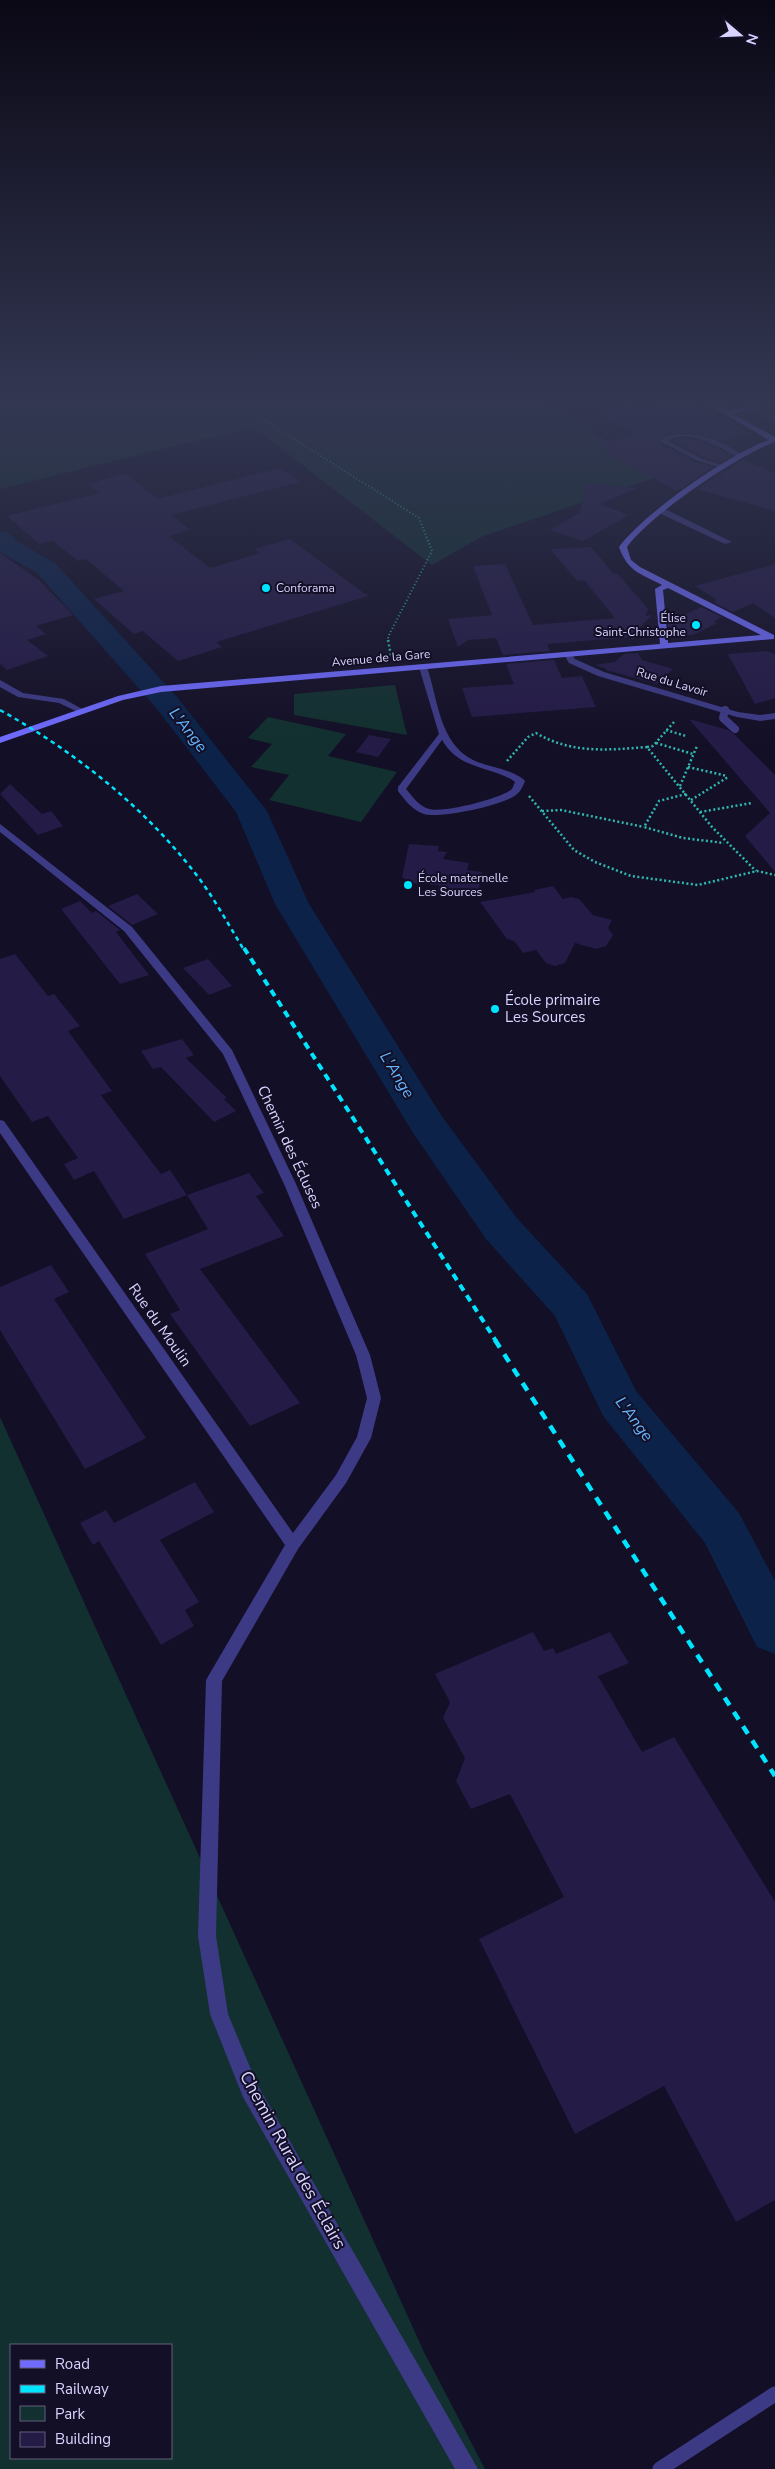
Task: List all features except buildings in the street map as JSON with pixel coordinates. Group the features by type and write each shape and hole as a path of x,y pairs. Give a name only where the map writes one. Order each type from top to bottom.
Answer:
{"street":[{"path":"659,513 626,540 623,547 628,561 637,569 667,585 774,638"},
{"path":"667,513 728,542"},
{"path":"664,647 659,589 667,585"},
{"name":"Avenue de la Gare","path":"0,740 82,711 141,693 180,687 774,638"},
{"name":"Rue du Lavoir","path":"568,655 572,661 601,674 725,710 760,718 775,716"},
{"path":"422,667 442,735 456,754 467,761 514,775 520,781 518,788 512,794 499,799 447,811 428,812 421,809 402,789 442,735"},
{"path":"0,683 21,695 61,701 82,711"},
{"name":"Chemin des Écluses","path":"0,827 128,929 228,1053 290,1184 363,1355 374,1398 364,1438 341,1479 293,1545"},
{"name":"Rue du Moulin","path":"0,1124 293,1545"},
{"name":"Chemin Rural des Éclairs","path":"293,1545 214,1680 207,1936 219,2014 250,2090 467,2469"}],"lane":[{"path":"725,710 723,718 735,729"},
{"path":"660,2469 775,2394"}],"path":[{"path":"392,669 388,637 432,551 419,518 411,513"},
{"path":"498,771 528,737 536,733 556,745 569,748 593,750 647,747 656,743 674,722"},
{"path":"666,730 686,736"},
{"path":"656,743 694,754"},
{"path":"680,786 697,746"},
{"path":"647,747 680,786 724,844 757,872"},
{"path":"688,767 728,777 690,800"},
{"path":"518,788 534,800 574,850 595,862 631,876 698,885 757,872 775,875"},
{"path":"644,827 659,801 686,794"},
{"path":"700,812 752,802"},
{"path":"542,811 561,810 644,827 689,840 724,844"}],"green space":[{"path":"365,513 551,513 481,537 432,565"},
{"path":"395,685 407,735 294,715 294,694"},
{"path":"268,717 346,734 328,756 397,772 361,822 269,800 289,775 251,767 272,744 248,738"},
{"path":"0,1417 424,2352 485,2469 0,2469"}],"waterway":[{"name":"L'Ange","path":"0,538 9,547 46,568 167,703 251,811 292,904 427,1124 501,1228 572,1306 619,1403 722,1528 775,1631"}],"railway":[{"path":"0,710 28,726 81,762 153,825 202,882 244,950"},
{"path":"244,948 496,1341"},
{"path":"495,1340 775,1776"}],"place":[{"name":"Conforama","path":"266,588"},
{"name":"Élise Saint-Christophe","path":"696,625"},
{"name":"École maternelle Les Sources","path":"408,885"},
{"name":"École primaire Les Sources","path":"495,1009"}]}
